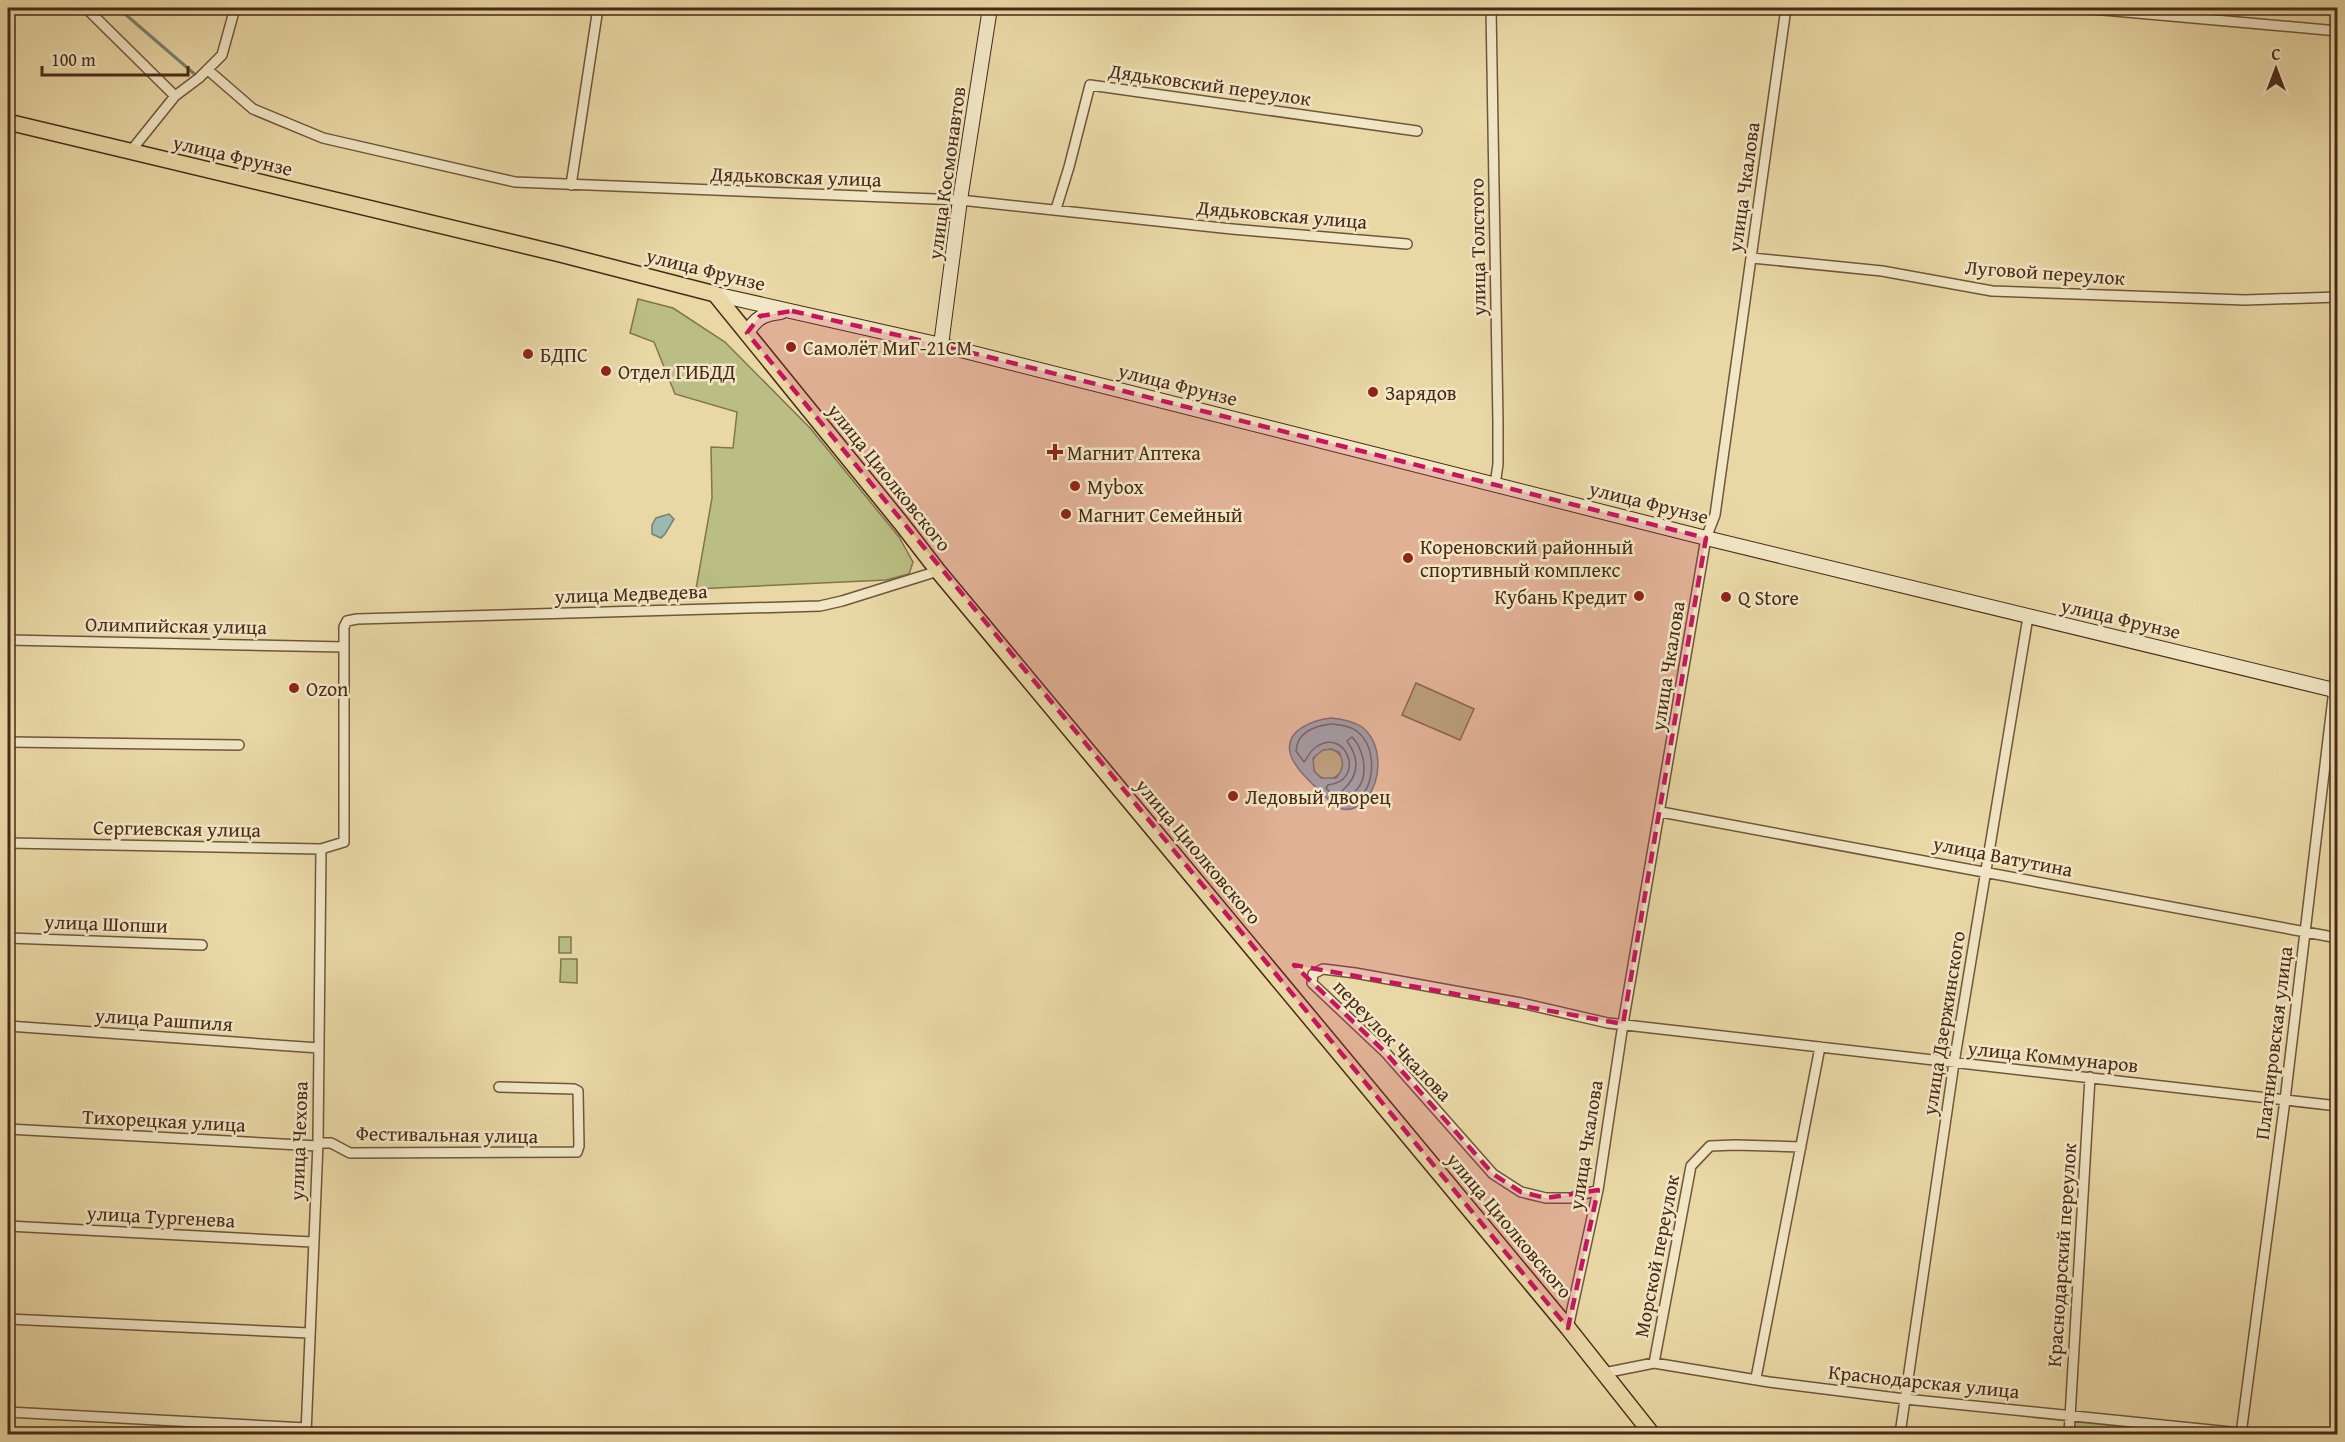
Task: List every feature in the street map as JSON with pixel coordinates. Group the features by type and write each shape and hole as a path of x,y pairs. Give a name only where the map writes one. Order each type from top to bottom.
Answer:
{"main road":[{"name":"улица Космонавтов","path":"941,345 960,200 990,8"},
{"name":"улица Фрунзе","path":"8,122 538,249 715,294 941,345 1706,538 2335,691"},
{"name":"улица Циолковского","path":"715,294 938,571 1568,1328 1652,1434"},
{"path":"747,333 760,316 792,311"}],"street":[{"path":"86,8 175,96"},
{"path":"130,152 175,96 208,70 222,55 236,8"},
{"path":"571,184 598,8"},
{"name":"улица Толстого","path":"1491,8 1498,423 1498,464 1495,485"},
{"name":"улица Чкалова","path":"1568,1328 1598,1190 1623,1024 1706,538 1715,515 1786,8"},
{"path":"2081,8 2337,31"},
{"name":"Дядьковская улица","path":"208,70 253,109 322,138 515,182 960,200 1232,229 1407,244"},
{"name":"Дядьковский переулок","path":"1056,209 1070,167 1090,85 1417,131"},
{"name":"Луговой переулок","path":"1752,258 1882,272 1992,291 2245,300 2337,297"},
{"name":"улица Медведева","path":"344,647 344,627 347,621 357,619 820,606 938,571"},
{"name":"улица Дзержинского","path":"1900,1434 1984,871 2028,617"},
{"name":"Олимпийская улица","path":"8,640 344,647"},
{"name":"Сергиевская улица","path":"8,843 321,849 344,842 344,647"},
{"name":"Платнировская улица","path":"2244,1434 2335,691 2337,657"},
{"path":"8,742 239,745"},
{"name":"улица Ватутина","path":"1661,812 2337,938"},
{"name":"улица Чехова","path":"306,1431 312,1242 318,1144 321,849"},
{"name":"улица Шопши","path":"8,938 202,945"},
{"name":"переулок Чкалова","path":"1598,1190 1571,1198 1546,1198 1521,1192 1493,1174 1386,1053 1312,983 1313,974 1323,969 1355,973 1623,1024"},
{"name":"улица Коммунаров","path":"1623,1024 2337,1106"},
{"name":"улица Рашпиля","path":"8,1026 319,1048"},
{"path":"1756,1378 1820,1047"},
{"name":"Краснодарский переулок","path":"2069,1434 2090,1077"},
{"name":"Фестивальная улица","path":"318,1144 331,1143 350,1153 577,1152 579,1146 578,1091 500,1087"},
{"name":"Тихорецкая улица","path":"8,1129 318,1144"},
{"name":"Морской переулок","path":"1654,1363 1691,1166 1710,1146 1801,1147"},
{"name":"улица Тургенева","path":"8,1226 312,1242"},
{"path":"8,1319 309,1333"},
{"name":"Краснодарская улица","path":"1604,1373 1654,1363 1756,1378 1769,1382 1905,1399 2244,1434"},
{"path":"8,1412 306,1431"},
{"path":"2228,1434 2244,1434"}],"highlighted area":[{"path":"792,311 941,345 1706,538 1623,1024 1294,965 1386,1053 1493,1174 1521,1192 1546,1198 1598,1190 1568,1328 747,333 760,316"}],"green space":[{"path":"638,299 673,308 725,342 811,429 899,537 913,562 909,574 886,580 696,589 712,498 711,447 733,448 737,412 675,394 654,342 630,333"},
{"path":"1416,683 1474,709 1460,740 1402,715"},
{"path":"1328,749 1339,753 1343,764 1339,775 1328,779 1317,775 1313,764 1317,753"},
{"path":"559,937 571,937 571,953 559,953"},
{"path":"561,959 577,959 577,983 560,982"},
{"path":"2074,1420 2195,1432 2073,1434"}],"water":[{"path":"669,514 674,519 665,534 661,538 652,534 652,525 656,518"},
{"path":"1324,719 1339,719 1362,727 1369,734 1377,752 1375,782 1366,799 1353,809 1342,809 1334,805 1303,774 1294,763 1290,752 1292,737 1297,732 1303,727","holes":["1331,749 1339,752 1342,759 1339,775 1336,778 1321,778 1314,771 1313,758 1323,750"]}],"waterway":[{"path":"118,8 198,77"}],"place":[{"name":"Самолёт МиГ-21СМ","path":"791,347"},
{"name":"БДПС","path":"528,354"},
{"name":"Отдел ГИБДД","path":"606,371"},
{"name":"Зарядов","path":"1373,392"},
{"name":"Магнит Аптека","path":"1055,452"},
{"name":"Mybox","path":"1075,486"},
{"name":"Магнит Семейный","path":"1066,514"},
{"name":"Кореновский районный спортивный комплекс","path":"1408,558"},
{"name":"Кубань Кредит","path":"1639,596"},
{"name":"Q Store","path":"1726,597"},
{"name":"Ozon","path":"294,688"},
{"name":"Ледовый дворец","path":"1233,796"}]}
